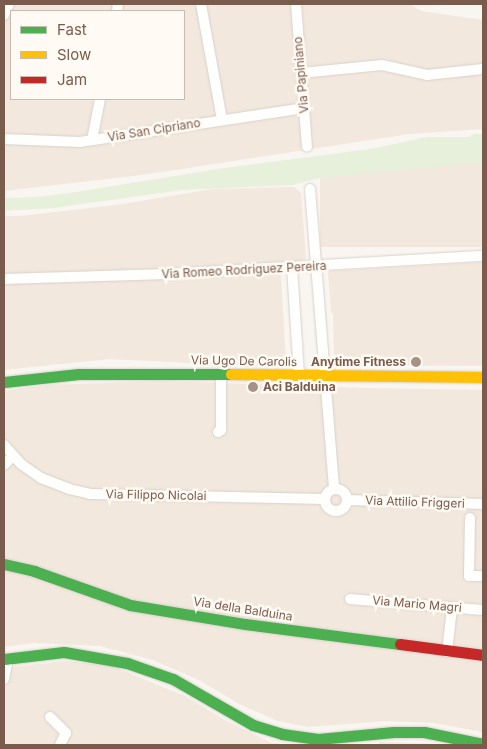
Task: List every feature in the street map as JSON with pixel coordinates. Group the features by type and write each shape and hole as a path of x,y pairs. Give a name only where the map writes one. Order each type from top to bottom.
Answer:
{"street":[{"path":"4,15 9,4"},
{"path":"201,4 222,119"},
{"name":"Via Papiniano","path":"296,4 307,147"},
{"path":"301,72 382,65 427,75 483,70"},
{"path":"92,140 100,100"},
{"name":"Via San Cipriano","path":"4,139 62,142 92,140 304,108"},
{"path":"310,189 334,489"},
{"name":"Via Romeo Rodriguez Pereira","path":"4,278 167,274 483,256"},
{"path":"292,267 299,376"},
{"name":"Via Ugo De Carolis","path":"4,382 79,374 483,377"},
{"path":"218,432 221,430 221,374"},
{"name":"Via Filippo Nicolai","path":"4,445 13,456 41,478 69,489 90,494 324,499"},
{"path":"4,465 13,456"},
{"path":"334,489 345,493 347,500 345,507 336,511 329,509 324,499 328,492 334,489"},
{"name":"Via Attilio Friggeri","path":"347,500 483,504"},
{"path":"470,518 469,576 483,576"},
{"name":"Via della Balduina","path":"4,564 34,571 121,603 245,624 483,656"},
{"name":"Via Mario Magri","path":"350,599 483,610"},
{"path":"447,652 452,608"},
{"path":"4,679 6,658 64,652 127,663 158,673 184,684 259,727 318,742 412,732 435,734 483,744"},
{"path":"50,717 66,733 60,745"}],"shaded area":[{"path":"4,4 410,4 421,11 483,20 483,129 409,134 149,174 4,191"},
{"path":"320,162 483,162 483,247 320,247"},
{"path":"294,187 301,193 306,258 281,275 286,362 280,367 109,359 4,370 4,216 20,216 116,205 212,189"},
{"path":"483,262 483,366 334,365 333,313 331,313 328,271"},
{"path":"163,381 483,390 483,732 434,723 386,721 308,727 278,721 239,704 201,681 153,660 100,646 34,643 4,647 4,391 47,385"},
{"path":"66,661 112,666 185,696 225,720 272,743 291,745 4,745 4,668"},
{"path":"379,742 440,744 446,745 379,745"}],"green space":[{"path":"474,134 483,134 483,162 321,178 292,185 181,190 54,208 4,211 4,198 70,193 218,169 370,149 427,137 469,137"}],"traffic: fast":[{"path":"4,382 79,374 231,374"},
{"path":"4,564 34,571 130,605 245,624 400,644"},
{"path":"4,659 64,652 127,663 173,679 253,725 282,734 318,739 394,732 424,732 483,744"}],"traffic: slow":[{"path":"231,374 483,377"}],"traffic: jam":[{"path":"400,644 483,655"}],"place":[{"name":"Anytime Fitness","path":"416,362"},
{"name":"Aci Balduina","path":"253,387"}]}
